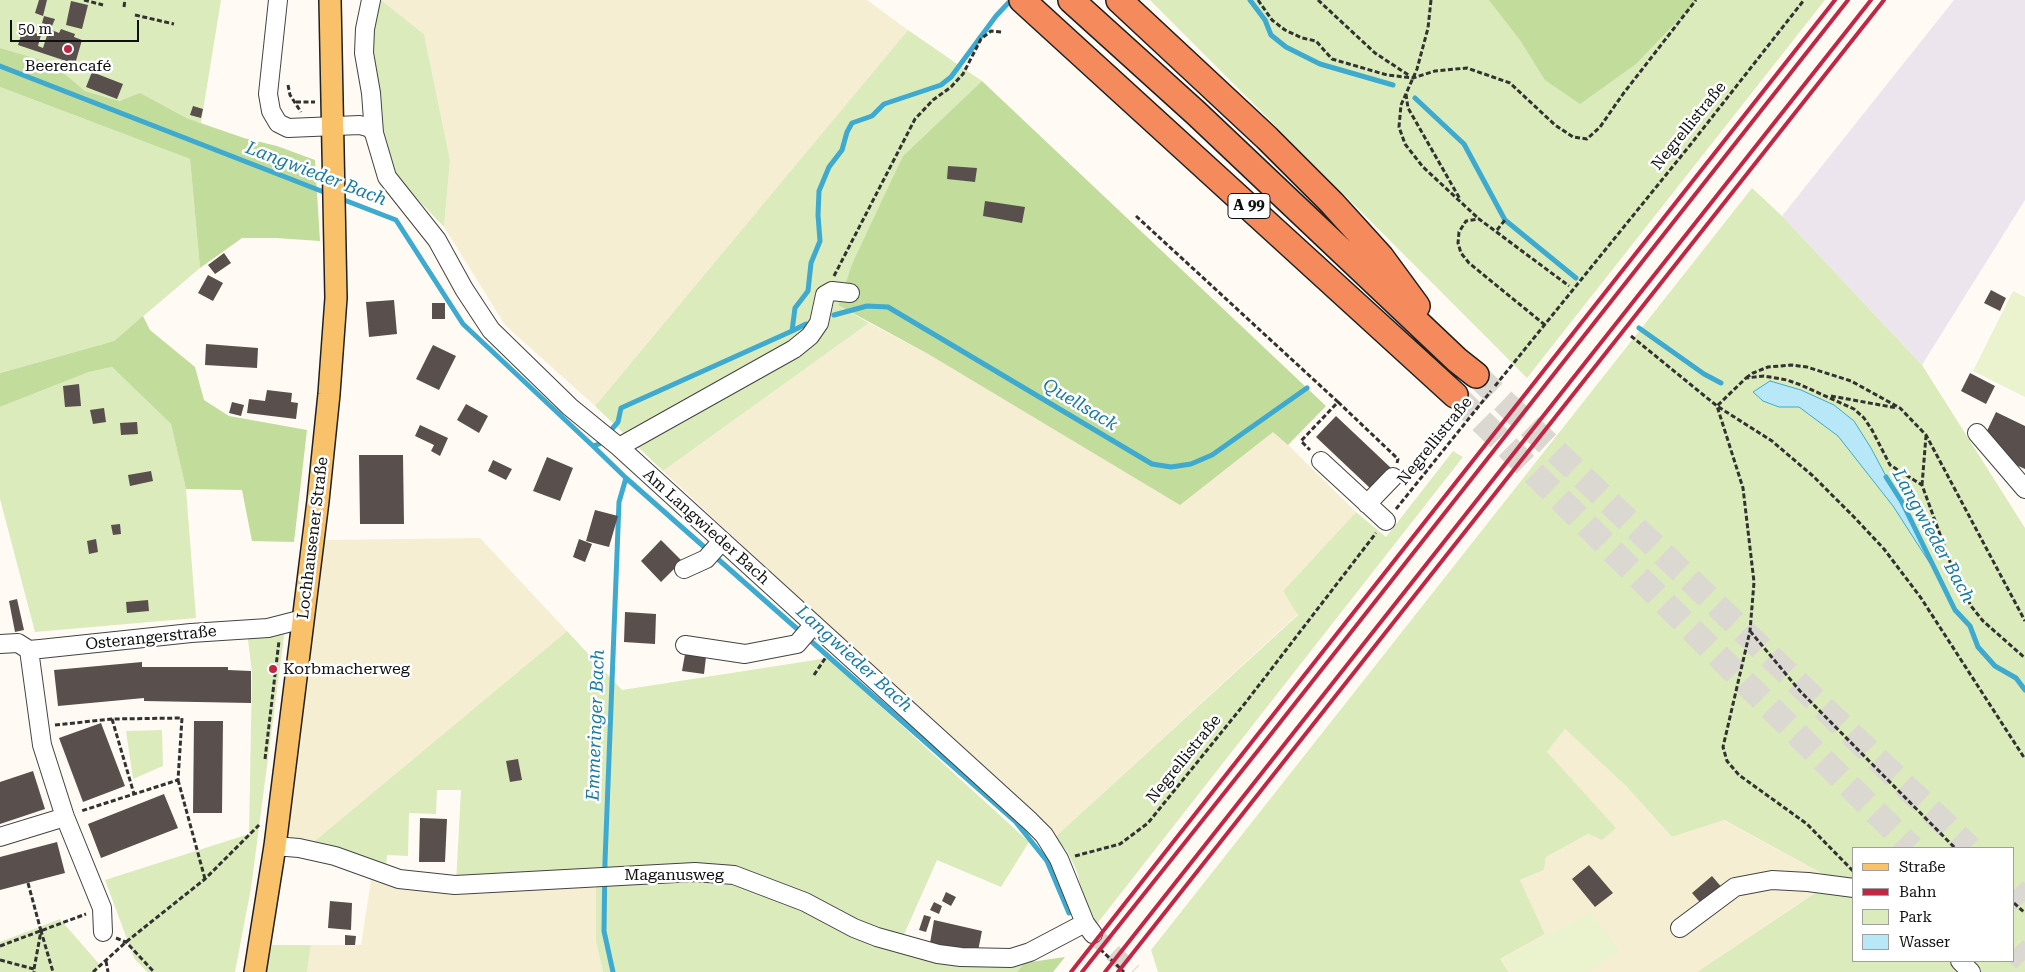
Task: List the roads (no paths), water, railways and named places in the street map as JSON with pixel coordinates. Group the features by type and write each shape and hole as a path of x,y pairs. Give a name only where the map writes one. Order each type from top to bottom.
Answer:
{"highway":[{"name":"A 99","path":"1022,0 1455,395"},
{"name":"A 99","path":"1071,0 1196,113 1466,368 1381,257 1332,203 1253,125 1119,0"}],"main road":[{"name":"Lochhausener Straße","path":"255,972 276,846 318,501 330,384 336,298 330,0"},
{"name":"Lochhausener Straße","path":"332,102 338,0"}],"street":[{"path":"278,0 269,85 271,112 278,123 288,128 365,126 374,133"},
{"name":"Am Langwieder Bach","path":"371,0 365,29 364,54 374,133 387,177 437,240 464,289 491,330 570,407 610,440 716,548 807,632 1044,835 1060,859 1092,934"},
{"path":"610,440 794,349 810,336 819,323 825,295 832,291 850,293"},
{"path":"1977,432 2025,489"},
{"path":"1321,461 1386,521"},
{"path":"1367,504 1393,477"},
{"path":"684,569 706,559 716,548"},
{"name":"Osterangerstraße","path":"0,644 18,643 29,650 118,642 191,632 268,628 303,619"},
{"path":"685,645 745,654 797,644 807,632"},
{"path":"29,650 42,744 65,817 102,908 102,932"},
{"path":"0,837 65,817"},
{"name":"Maganusweg","path":"276,846 299,848 335,856 399,879 455,885 695,872 734,875 805,902 854,928 877,937 938,954 961,957 1011,958 1092,934"},
{"path":"1680,928 1736,887 1772,880 1852,888"},
{"path":"1961,962 1971,972"}],"water":[{"path":"1770,381 1801,390 1834,405 1854,421 1871,448 1944,585 1893,506 1838,436 1799,407 1779,407 1763,401 1753,392"}],"waterway":[{"name":"Langwieder Bach","path":"339,198 396,220 463,324 593,446 599,444 618,422 621,408 792,331 795,308 808,291 811,263 820,241 819,191 829,167 842,150 847,132 852,123 872,116 884,104 941,85 951,77 996,16 1011,0"},
{"name":"Langwieder Bach","path":"1250,0 1265,20 1271,35 1286,47 1320,64 1393,85"},
{"name":"Langwieder Bach","path":"0,66 329,194"},
{"name":"Langwieder Bach","path":"1415,98 1464,144 1505,220 1576,278"},
{"name":"Quellsack","path":"834,315 867,306 888,307 1152,464 1171,467 1191,464 1212,455 1307,388"},
{"name":"Quellsack","path":"792,331 806,324"},
{"name":"Langwieder Bach","path":"1639,328 1704,374 1721,383"},
{"name":"Langwieder Bach","path":"593,446 626,478 1015,821 1047,861 1069,913"},
{"name":"Langwieder Bach","path":"1886,477 1902,502 1955,610 1970,626 1978,647 1995,666 2016,678 2025,690"},
{"name":"Emmeringer Bach","path":"613,972 604,931 605,861 619,502 626,478"}],"tunnel":[{"path":"1476,375 1969,847"},
{"path":"1455,395 1911,847"},
{"path":"2015,891 2025,901"},
{"path":"1093,934 1133,972"},
{"path":"2015,950 2025,960"}],"railway":[{"path":"1071,972 1835,0"},
{"path":"1082,972 1848,0"},
{"path":"1105,972 1871,0"},
{"path":"1118,972 1884,0"}],"place":[{"name":"Beerencafé","path":"68,49"},
{"name":"Korbmacherweg","path":"273,669"}]}
